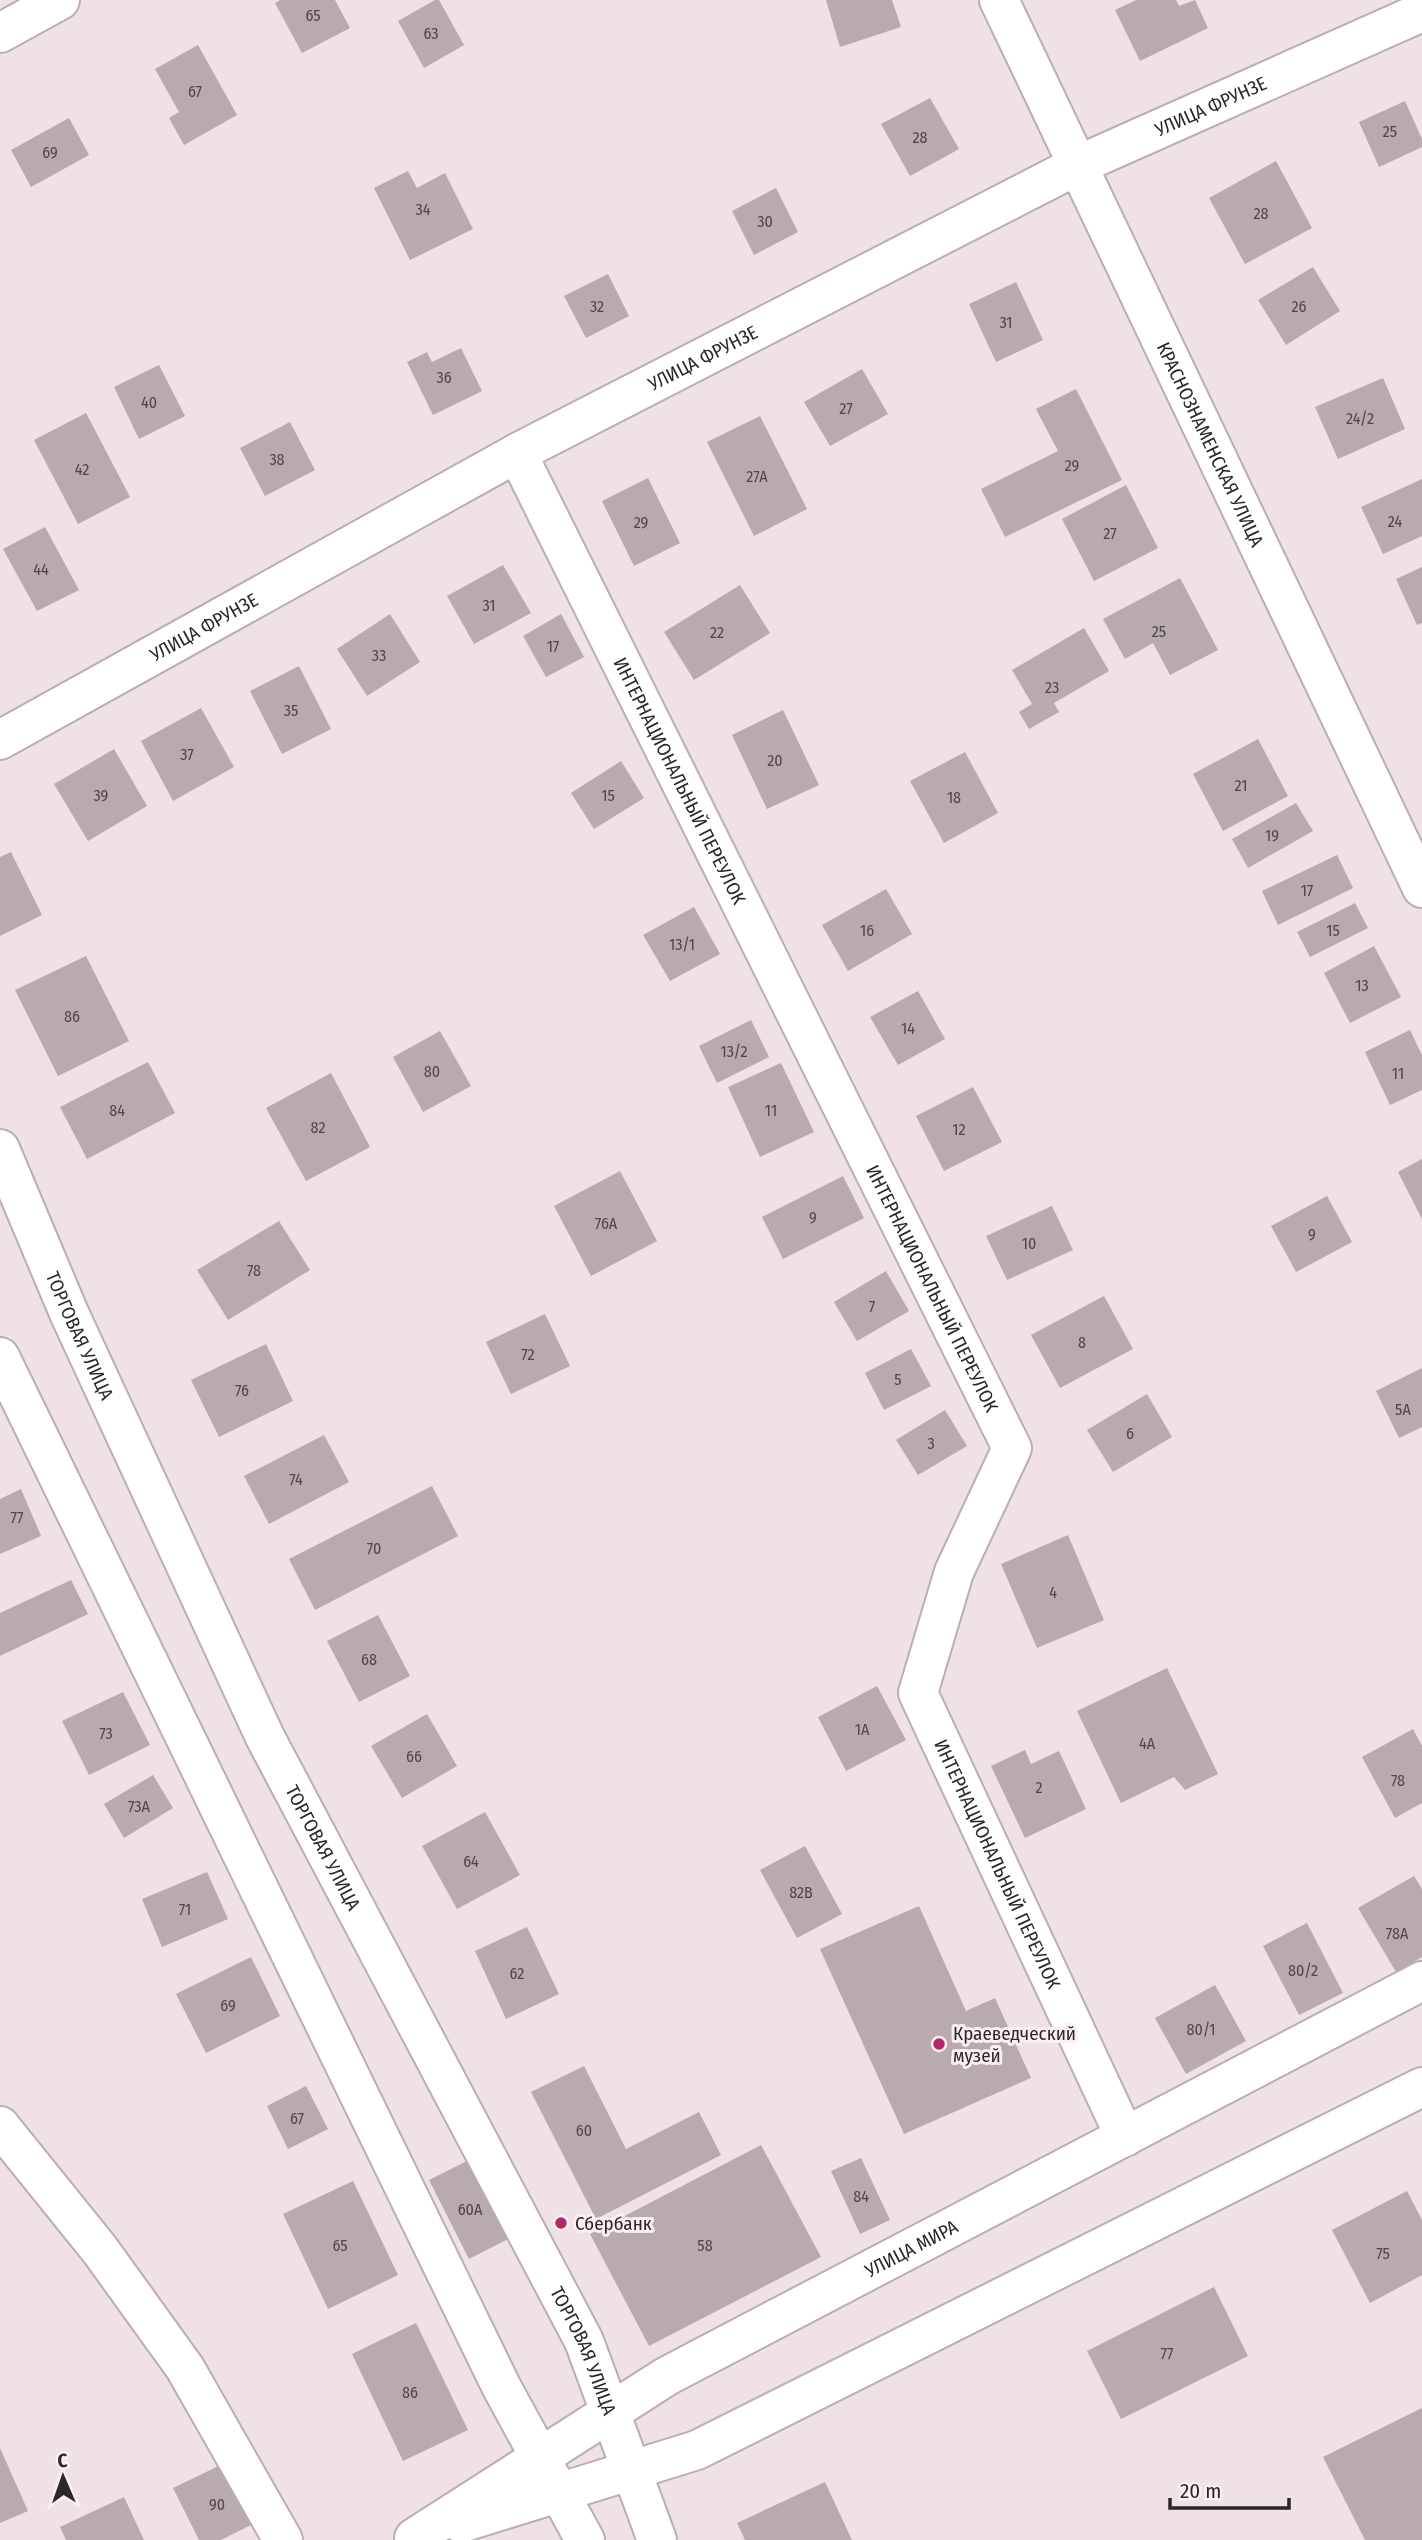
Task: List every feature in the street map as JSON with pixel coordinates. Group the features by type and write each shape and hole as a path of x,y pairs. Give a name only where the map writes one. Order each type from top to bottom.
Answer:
{"street":[{"path":"0,33 60,0"},
{"name":"КРАСНОЗНАМЕНСКАЯ УЛИЦА","path":"999,0 1422,888"},
{"name":"УЛИЦА ФРУНЗЕ","path":"0,740 517,453 1078,165 1422,12"},
{"name":"ИНТЕРНАЦИОНАЛЬНЫЙ ПЕРЕУЛОК","path":"517,453 1012,1448 954,1572 918,1693 1125,2137"},
{"name":"ТОРГОВАЯ УЛИЦА","path":"0,1149 69,1312 265,1737 584,2341 657,2540"},
{"path":"0,1357 488,2361 585,2540"},
{"name":"УЛИЦА МИРА","path":"412,2539 667,2376 1422,1981"},
{"name":"УЛИЦА МИРА","path":"412,2539 698,2450 1422,2087"},
{"path":"0,2126 100,2250 185,2368 283,2540"}],"building":[{"path":"280,0 335,0 350,28 302,53 275,3"},
{"path":"439,0 464,45 424,68 398,21"},
{"path":"826,0 892,0 901,27 840,47"},
{"path":"1136,0 1176,0 1179,6 1195,0 1208,28 1140,61 1115,10"},
{"path":"198,45 237,115 184,145 169,118 179,112 155,69"},
{"path":"930,98 959,149 910,176 881,124"},
{"path":"1405,101 1422,139 1422,147 1379,167 1359,122"},
{"path":"69,118 89,155 31,187 11,150"},
{"path":"1276,161 1312,228 1245,264 1209,198"},
{"path":"408,171 417,188 445,173 473,229 410,260 374,188"},
{"path":"776,188 798,232 754,255 732,211"},
{"path":"1313,267 1340,311 1286,345 1258,300"},
{"path":"608,274 629,316 586,338 564,296"},
{"path":"1016,282 1043,340 996,362 969,304"},
{"path":"461,348 482,391 433,415 407,362 427,352 432,362"},
{"path":"159,365 185,416 139,439 114,387"},
{"path":"862,369 888,414 830,446 804,402"},
{"path":"1383,378 1405,429 1338,459 1315,407"},
{"path":"1076,389 1122,480 1005,537 981,489 1058,451 1036,409"},
{"path":"86,413 130,497 78,524 34,440"},
{"path":"760,416 807,509 754,536 707,442"},
{"path":"290,422 315,470 265,496 240,448"},
{"path":"648,478 680,543 634,566 602,501"},
{"path":"1422,479 1422,536 1383,554 1361,507"},
{"path":"1126,485 1158,548 1094,581 1062,519"},
{"path":"45,527 79,590 37,611 3,549"},
{"path":"503,565 531,613 474,644 447,596"},
{"path":"1422,567 1422,623 1417,625 1396,579"},
{"path":"1180,578 1218,650 1170,675 1153,643 1125,659 1103,619"},
{"path":"740,585 770,633 694,680 664,632"},
{"path":"390,614 420,662 367,696 337,649"},
{"path":"561,614 584,657 546,677 523,636"},
{"path":"1084,628 1109,671 1054,703 1059,712 1029,729 1019,712 1032,704 1012,670"},
{"path":"299,666 331,729 282,754 250,691"},
{"path":"201,708 234,767 173,801 141,741"},
{"path":"783,710 819,785 767,809 732,735"},
{"path":"1258,739 1288,796 1223,831 1193,774"},
{"path":"114,749 147,806 88,841 54,784"},
{"path":"965,752 998,813 944,843 910,781"},
{"path":"621,761 644,798 594,829 571,793"},
{"path":"1296,803 1313,831 1248,868 1232,839"},
{"path":"11,852 42,915 0,936 0,857"},
{"path":"1337,855 1353,888 1278,925 1262,891"},
{"path":"886,889 912,934 848,971 822,925"},
{"path":"1355,903 1368,928 1310,957 1297,932"},
{"path":"694,907 720,954 670,981 643,935"},
{"path":"1374,946 1401,997 1350,1023 1324,973"},
{"path":"86,956 129,1041 58,1076 15,990"},
{"path":"918,991 945,1039 898,1065 870,1017"},
{"path":"751,1020 769,1057 717,1083 699,1046"},
{"path":"1410,1030 1422,1055 1422,1090 1390,1105 1365,1052"},
{"path":"440,1031 471,1086 423,1112 393,1057"},
{"path":"148,1062 175,1113 87,1159 60,1107"},
{"path":"781,1063 814,1132 760,1157 728,1087"},
{"path":"331,1073 370,1147 306,1181 266,1108"},
{"path":"973,1087 1002,1142 944,1171 916,1116"},
{"path":"1422,1159 1422,1219 1398,1172"},
{"path":"620,1171 657,1241 591,1276 554,1206"},
{"path":"843,1176 864,1218 783,1259 762,1217"},
{"path":"1327,1196 1352,1242 1296,1272 1271,1226"},
{"path":"1052,1206 1073,1250 1007,1280 986,1236"},
{"path":"279,1221 310,1270 228,1320 197,1270"},
{"path":"886,1271 909,1311 857,1341 834,1302"},
{"path":"1104,1296 1133,1349 1060,1388 1031,1335"},
{"path":"545,1314 570,1366 511,1394 486,1342"},
{"path":"266,1344 293,1401 219,1437 191,1380"},
{"path":"911,1349 931,1386 884,1410 865,1373"},
{"path":"1422,1368 1422,1427 1399,1438 1376,1391"},
{"path":"1147,1394 1172,1437 1113,1472 1087,1430"},
{"path":"945,1410 967,1446 918,1475 896,1440"},
{"path":"324,1435 349,1482 269,1524 244,1476"},
{"path":"432,1486 458,1536 315,1610 289,1559"},
{"path":"21,1489 41,1536 0,1554 0,1499"},
{"path":"1068,1535 1104,1620 1037,1648 1001,1564"},
{"path":"71,1580 88,1614 0,1656 0,1613"},
{"path":"378,1615 410,1676 359,1702 327,1641"},
{"path":"1167,1668 1218,1774 1185,1790 1174,1777 1121,1803 1077,1711"},
{"path":"877,1686 906,1740 846,1771 818,1717"},
{"path":"123,1692 150,1745 89,1775 62,1721"},
{"path":"427,1714 457,1766 402,1798 371,1746"},
{"path":"1413,1729 1422,1746 1422,1803 1395,1818 1362,1757"},
{"path":"1025,1750 1031,1764 1059,1751 1086,1809 1025,1838 991,1766"},
{"path":"153,1775 173,1808 124,1838 104,1804"},
{"path":"485,1812 520,1875 457,1909 422,1846"},
{"path":"805,1846 842,1914 797,1938 760,1870"},
{"path":"207,1872 228,1919 162,1947 142,1899"},
{"path":"1414,1876 1422,1889 1422,1957 1396,1972 1358,1908"},
{"name":"Краеведческий музей","path":"919,1906 966,2011 995,1998 1031,2078 904,2134 820,1949"},
{"path":"1307,1923 1343,1993 1299,2015 1263,1946"},
{"path":"527,1927 559,1994 506,2019 475,1951"},
{"path":"251,1957 280,2016 206,2053 176,1994"},
{"path":"1215,1985 1246,2041 1186,2074 1155,2018"},
{"path":"584,2066 626,2149 699,2112 721,2155 596,2219 531,2092"},
{"path":"306,2086 328,2129 288,2149 267,2106"},
{"path":"761,2145 821,2257 649,2346 590,2234"},
{"path":"861,2158 890,2220 860,2234 831,2171"},
{"path":"471,2159 510,2238 469,2259 429,2180"},
{"path":"353,2181 398,2275 328,2309 283,2214"},
{"path":"1407,2191 1422,2220 1422,2275 1370,2303 1332,2230"},
{"path":"1214,2287 1248,2356 1121,2419 1087,2351"},
{"path":"416,2323 468,2430 403,2461 352,2354"},
{"path":"1422,2408 1422,2540 1365,2540 1323,2457"},
{"path":"0,2448 28,2511 0,2523"},
{"path":"231,2460 261,2520 221,2540 199,2540 173,2488"},
{"path":"825,2482 852,2540 745,2540 737,2523"},
{"path":"124,2497 144,2540 66,2540 60,2527"}],"place":[{"name":"Краеведческий музей","path":"939,2044"},
{"name":"Сбербанк","path":"561,2223"}]}
